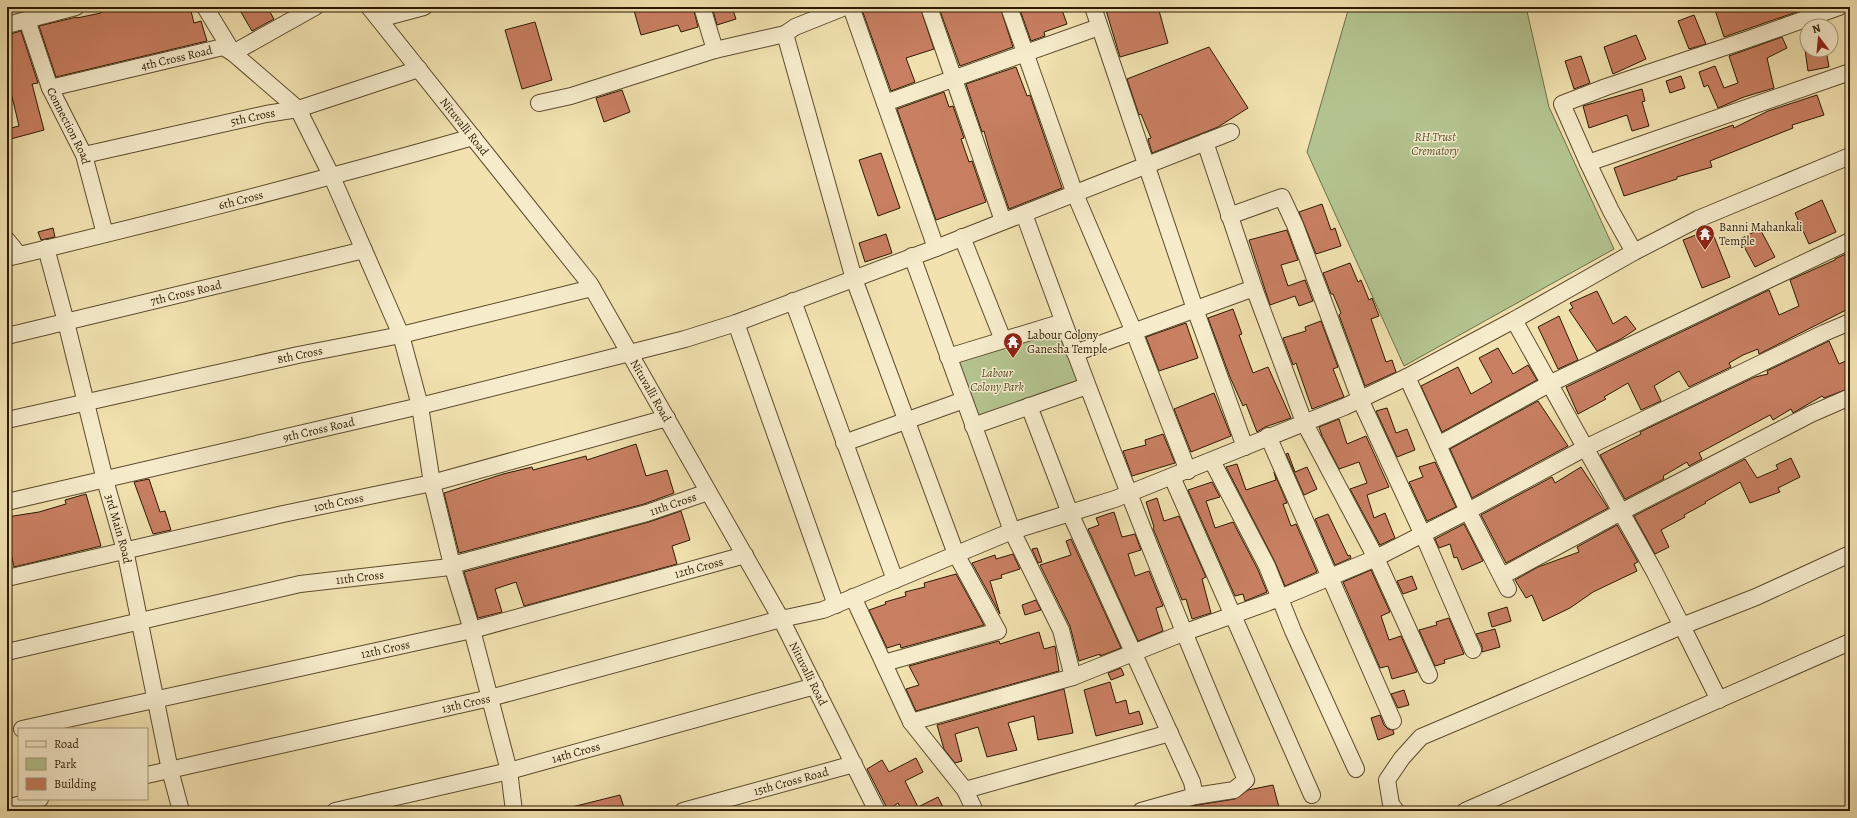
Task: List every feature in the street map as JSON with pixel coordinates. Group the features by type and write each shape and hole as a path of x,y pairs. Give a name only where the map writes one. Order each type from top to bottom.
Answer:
{"street":[{"path":"7,24 76,7"},
{"path":"205,7 233,54 298,109 332,177 401,335 420,406 432,483 452,564 472,630 509,771 514,811"},
{"path":"233,54 315,7"},
{"path":"374,13 424,7"},
{"path":"702,7 715,50"},
{"path":"539,103 571,96 715,50 785,34 795,27 845,7"},
{"path":"851,7 936,248"},
{"path":"929,7 1003,221"},
{"path":"1009,7 1075,194 1134,332 1188,471"},
{"path":"1093,7 1195,310 1245,447"},
{"path":"1634,252 1611,211 1562,104 1606,87 1839,7"},
{"name":"Nituvalli Road","path":"374,13 592,288 781,619 877,811"},
{"name":"Connection Road","path":"27,20 50,88 84,156 105,234"},
{"path":"885,103 1099,27"},
{"path":"785,34 854,279 905,421 956,554 998,631 884,663"},
{"name":"4th Cross Road","path":"50,88 223,47 233,54"},
{"name":"5th Cross","path":"84,156 266,114 298,109 419,69"},
{"path":"1588,163 1850,72"},
{"name":"9th Cross Road","path":"7,502 420,406 630,353 736,323 1146,167 1231,132"},
{"name":"6th Cross","path":"13,256 332,177 473,137"},
{"path":"1205,142 1254,288 1304,422 1376,558 1429,675"},
{"name":"13th Cross","path":"148,775 490,698 781,619 823,610 1012,531 1130,493 1188,471 1268,436 1360,399 1514,320 1634,252 1698,219 1850,156"},
{"path":"1229,216 1282,197 1295,225 1360,399 1473,650"},
{"path":"1024,214 1087,386 1130,493 1183,633 1246,780 1234,790 1195,796 1141,811"},
{"path":"962,237 1003,340"},
{"path":"7,240 13,256"},
{"path":"1438,446 1549,384 1850,241"},
{"name":"3rd Main Road","path":"46,248 105,480 125,550 170,770 181,811"},
{"name":"7th Cross Road","path":"7,336 364,250"},
{"path":"912,256 1012,531 1061,630 1073,677"},
{"name":"8th Cross","path":"7,420 298,355 401,335 592,288"},
{"path":"1075,353 1254,288"},
{"path":"793,301 895,580"},
{"path":"1514,320 1654,571 1719,700"},
{"path":"948,357 1063,322"},
{"path":"911,722 1073,677 1134,654 1183,633 1280,598 1376,558 1468,511 1585,448 1824,333 1850,322"},
{"path":"736,323 836,604"},
{"path":"1407,376 1468,511 1505,583 1621,512 1811,414 1850,397"},
{"path":"973,426 1087,386"},
{"path":"844,443 964,400"},
{"path":"1029,406 1070,513 1192,782 1195,796"},
{"name":"10th Cross","path":"7,578 283,514 432,483 667,418"},
{"path":"1268,436 1328,577 1393,721"},
{"path":"1212,461 1267,566 1356,769"},
{"path":"1172,477 1312,795"},
{"name":"11th Cross","path":"7,652 300,584 450,567 452,564 647,513 708,492"},
{"path":"1396,811 1392,804 1386,780 1402,758 1421,737 1682,626 1756,597 1850,554"},
{"name":"12th Cross","path":"25,728 472,630 745,555"},
{"path":"853,597 911,722 965,790 976,811"},
{"path":"1465,811 1850,642"},
{"name":"14th Cross","path":"335,811 509,771 815,686"},
{"name":"12th Cross","path":"7,732 18,729"},
{"path":"965,790 1170,733"},
{"name":"15th Cross Road","path":"683,811 854,764"},
{"path":"7,808 36,800"}],"green space":[{"name":"RH Trust Crematory","path":"1349,7 1526,7 1549,107 1614,249 1404,366 1307,152"},
{"name":"Labour Colony Park","path":"1063,322 1087,386 973,426 948,357"}],"building":[{"path":"117,7 190,7 194,23 201,21 207,41 56,77 39,26 101,13 100,11"},
{"path":"238,7 267,7 274,19 252,31"},
{"path":"633,7 693,7 698,27 681,32 678,25 641,35"},
{"path":"712,7 732,7 736,19 717,25"},
{"path":"861,7 920,7 934,49 906,58 915,82 891,91"},
{"path":"1000,7 1013,47 960,66 939,8"},
{"path":"1019,7 1061,7 1067,24 1044,32 1045,36 1031,41"},
{"path":"1105,7 1158,7 1168,43 1120,57"},
{"path":"1714,7 1811,7 1724,37"},
{"path":"1694,15 1706,44 1689,49 1678,21"},
{"path":"535,22 552,80 522,89 505,30"},
{"path":"21,31 38,83 32,84 44,130 7,140 7,129 19,126 9,84 7,84 7,35"},
{"path":"1636,35 1646,59 1613,74 1604,47"},
{"path":"1782,37 1787,48 1767,58 1774,88 1744,97 1718,108 1708,85 1704,87 1699,72 1715,66 1724,88 1738,83 1729,56"},
{"path":"1209,47 1248,108 1218,127 1152,153 1148,139 1151,138 1141,114 1139,115 1127,79"},
{"path":"1581,56 1590,83 1574,89 1565,61"},
{"path":"1806,58 1827,58 1829,67 1808,71"},
{"path":"1016,67 1027,96 1030,95 1062,188 1009,209 984,131 982,132 966,84"},
{"path":"1681,76 1685,88 1670,93 1666,81"},
{"path":"1642,89 1645,101 1642,102 1649,126 1632,131 1627,115 1589,128 1583,106"},
{"path":"622,90 630,112 604,122 596,98"},
{"path":"944,92 949,107 953,106 964,138 961,139 969,162 972,161 986,202 936,220 897,109"},
{"path":"1817,95 1824,115 1792,125 1793,128 1710,161 1712,167 1677,177 1677,179 1624,196 1614,168 1733,125 1734,128 1768,111"},
{"path":"881,153 900,208 878,216 859,160"},
{"path":"1822,200 1836,232 1809,244 1795,213"},
{"path":"1322,204 1331,230 1335,228 1341,246 1316,254 1299,212"},
{"path":"53,228 55,237 41,240 38,232"},
{"path":"1711,229 1730,277 1702,288 1683,240"},
{"path":"1760,229 1775,257 1755,267 1740,239"},
{"path":"1287,230 1298,260 1281,265 1288,286 1305,280 1313,301 1299,306 1295,296 1270,305 1249,240"},
{"path":"886,234 892,253 865,262 859,243"},
{"path":"1850,252 1850,308 1759,354 1758,349 1743,355 1729,363 1731,367 1689,387 1679,371 1654,386 1661,401 1641,410 1628,383 1604,397 1606,399 1578,414 1566,387 1769,290 1779,315 1799,306 1790,280"},
{"path":"1350,263 1358,282 1361,280 1369,300 1372,298 1379,316 1371,319 1386,362 1392,360 1396,372 1365,386 1339,315 1341,313 1333,294 1331,294 1323,273"},
{"path":"1597,291 1613,324 1626,316 1636,329 1621,339 1597,351 1569,310 1573,308 1570,303"},
{"path":"1233,309 1242,334 1239,335 1253,373 1268,367 1291,418 1265,427 1257,432 1246,404 1243,406 1230,377 1208,318"},
{"path":"1559,316 1578,360 1558,369 1538,327"},
{"path":"1321,321 1338,367 1333,369 1344,397 1312,409 1296,363 1293,365 1283,338 1306,331 1305,327"},
{"path":"1186,323 1198,358 1159,371 1146,337"},
{"path":"1829,341 1839,364 1850,359 1850,388 1824,398 1822,396 1793,413 1791,409 1773,420 1770,415 1699,453 1702,459 1689,466 1687,462 1663,476 1664,479 1625,499 1600,455 1641,434 1640,432 1755,377 1768,374 1767,371"},
{"path":"1498,348 1513,374 1528,365 1537,380 1442,432 1421,386 1458,367 1471,394 1492,382 1479,358"},
{"path":"1214,393 1231,436 1191,452 1174,409"},
{"path":"1538,401 1568,446 1472,498 1450,449"},
{"path":"1387,408 1396,433 1407,429 1415,450 1397,457 1376,411"},
{"path":"1339,419 1347,444 1366,436 1389,487 1367,495 1374,518 1385,513 1395,538 1380,545 1350,489 1367,483 1359,462 1339,469 1319,427"},
{"path":"1163,434 1175,463 1132,476 1123,451 1146,445 1145,440"},
{"path":"636,444 646,476 667,470 674,493 644,504 459,553 444,493 503,474 532,467 533,470 586,456 587,460"},
{"path":"1288,453 1295,472 1307,467 1317,489 1304,495 1286,454"},
{"path":"1791,458 1800,477 1778,488 1780,492 1750,503 1740,482 1684,515 1685,517 1661,530 1669,547 1655,554 1634,516 1745,459 1757,478 1778,469 1776,465"},
{"path":"1435,462 1456,507 1427,521 1409,482 1423,477 1419,467"},
{"path":"1237,464 1246,490 1276,480 1274,472 1287,503 1283,504 1291,526 1296,524 1317,572 1285,586 1275,562 1226,467"},
{"path":"1581,467 1608,508 1506,563 1481,515 1552,477 1555,483"},
{"path":"149,479 160,512 165,511 171,530 153,534 134,482"},
{"path":"1212,482 1220,497 1206,501 1215,528 1233,522 1258,570 1267,592 1245,601 1243,594 1235,596 1188,490"},
{"path":"86,494 101,546 14,567 7,536 7,517 39,512 66,504 65,500"},
{"path":"1157,498 1164,521 1179,516 1206,577 1202,579 1211,613 1192,619 1186,599 1182,600 1153,528 1154,527 1146,502"},
{"path":"681,511 690,540 672,546 677,564 524,606 516,582 495,589 502,612 478,618 464,572 649,522"},
{"path":"1114,512 1122,537 1135,534 1141,550 1128,554 1135,576 1149,571 1163,606 1156,608 1163,631 1138,641 1088,529 1099,525 1096,518"},
{"path":"1328,514 1348,556 1350,555 1351,558 1335,565 1315,519"},
{"path":"1464,524 1483,561 1462,570 1457,557 1454,558 1450,544 1439,548 1435,539"},
{"path":"1617,525 1638,562 1634,564 1637,571 1593,592 1570,608 1543,621 1532,595 1526,598 1515,580 1538,567 1579,552 1577,547"},
{"path":"1071,539 1121,648 1100,656 1100,654 1079,661 1070,626 1040,565 1071,555 1066,541"},
{"path":"1037,548 1042,562 1038,563 1032,549"},
{"path":"1013,554 1020,569 1001,575 1002,578 990,581 1000,614 972,563 995,555 996,559"},
{"path":"1371,570 1390,612 1381,616 1389,640 1401,636 1417,672 1392,679 1388,666 1380,668 1343,582"},
{"path":"956,574 984,625 901,648 900,644 887,648 869,610 886,604 885,602 906,596 905,592 925,587 924,583"},
{"path":"1412,576 1417,589 1403,594 1397,581"},
{"path":"1036,600 1041,610 1025,615 1022,605"},
{"path":"1507,607 1511,621 1492,627 1488,613"},
{"path":"1449,618 1464,654 1444,660 1445,663 1435,666 1419,630 1437,625 1436,622"},
{"path":"1495,629 1500,647 1482,652 1482,646 1476,634"},
{"path":"1039,632 1044,649 1055,646 1059,671 916,711 906,689 919,685 909,666 999,641 1000,644"},
{"path":"1121,668 1124,675 1111,680 1108,673"},
{"path":"1110,682 1116,703 1126,700 1129,714 1139,711 1143,724 1096,736 1084,690"},
{"path":"1064,689 1073,733 1038,740 1034,716 1008,723 1017,750 987,757 978,727 955,734 962,761 955,763 944,749 937,725"},
{"path":"1404,690 1409,705 1398,708 1391,694"},
{"path":"1380,715 1384,725 1388,729 1393,730 1394,734 1378,740 1371,718"},
{"path":"916,758 923,772 905,781 918,807 938,797 945,811 902,811 898,803 888,810 867,769 882,760 889,772"},
{"path":"1273,785 1280,811 1176,811 1197,805 1235,799 1248,790"},
{"path":"620,795 625,811 568,811 568,808"}],"place":[{"name":"Banni Mahankali Temple","path":"1705,251"},
{"name":"Labour Colony Ganesha Temple","path":"1013,359"}]}
